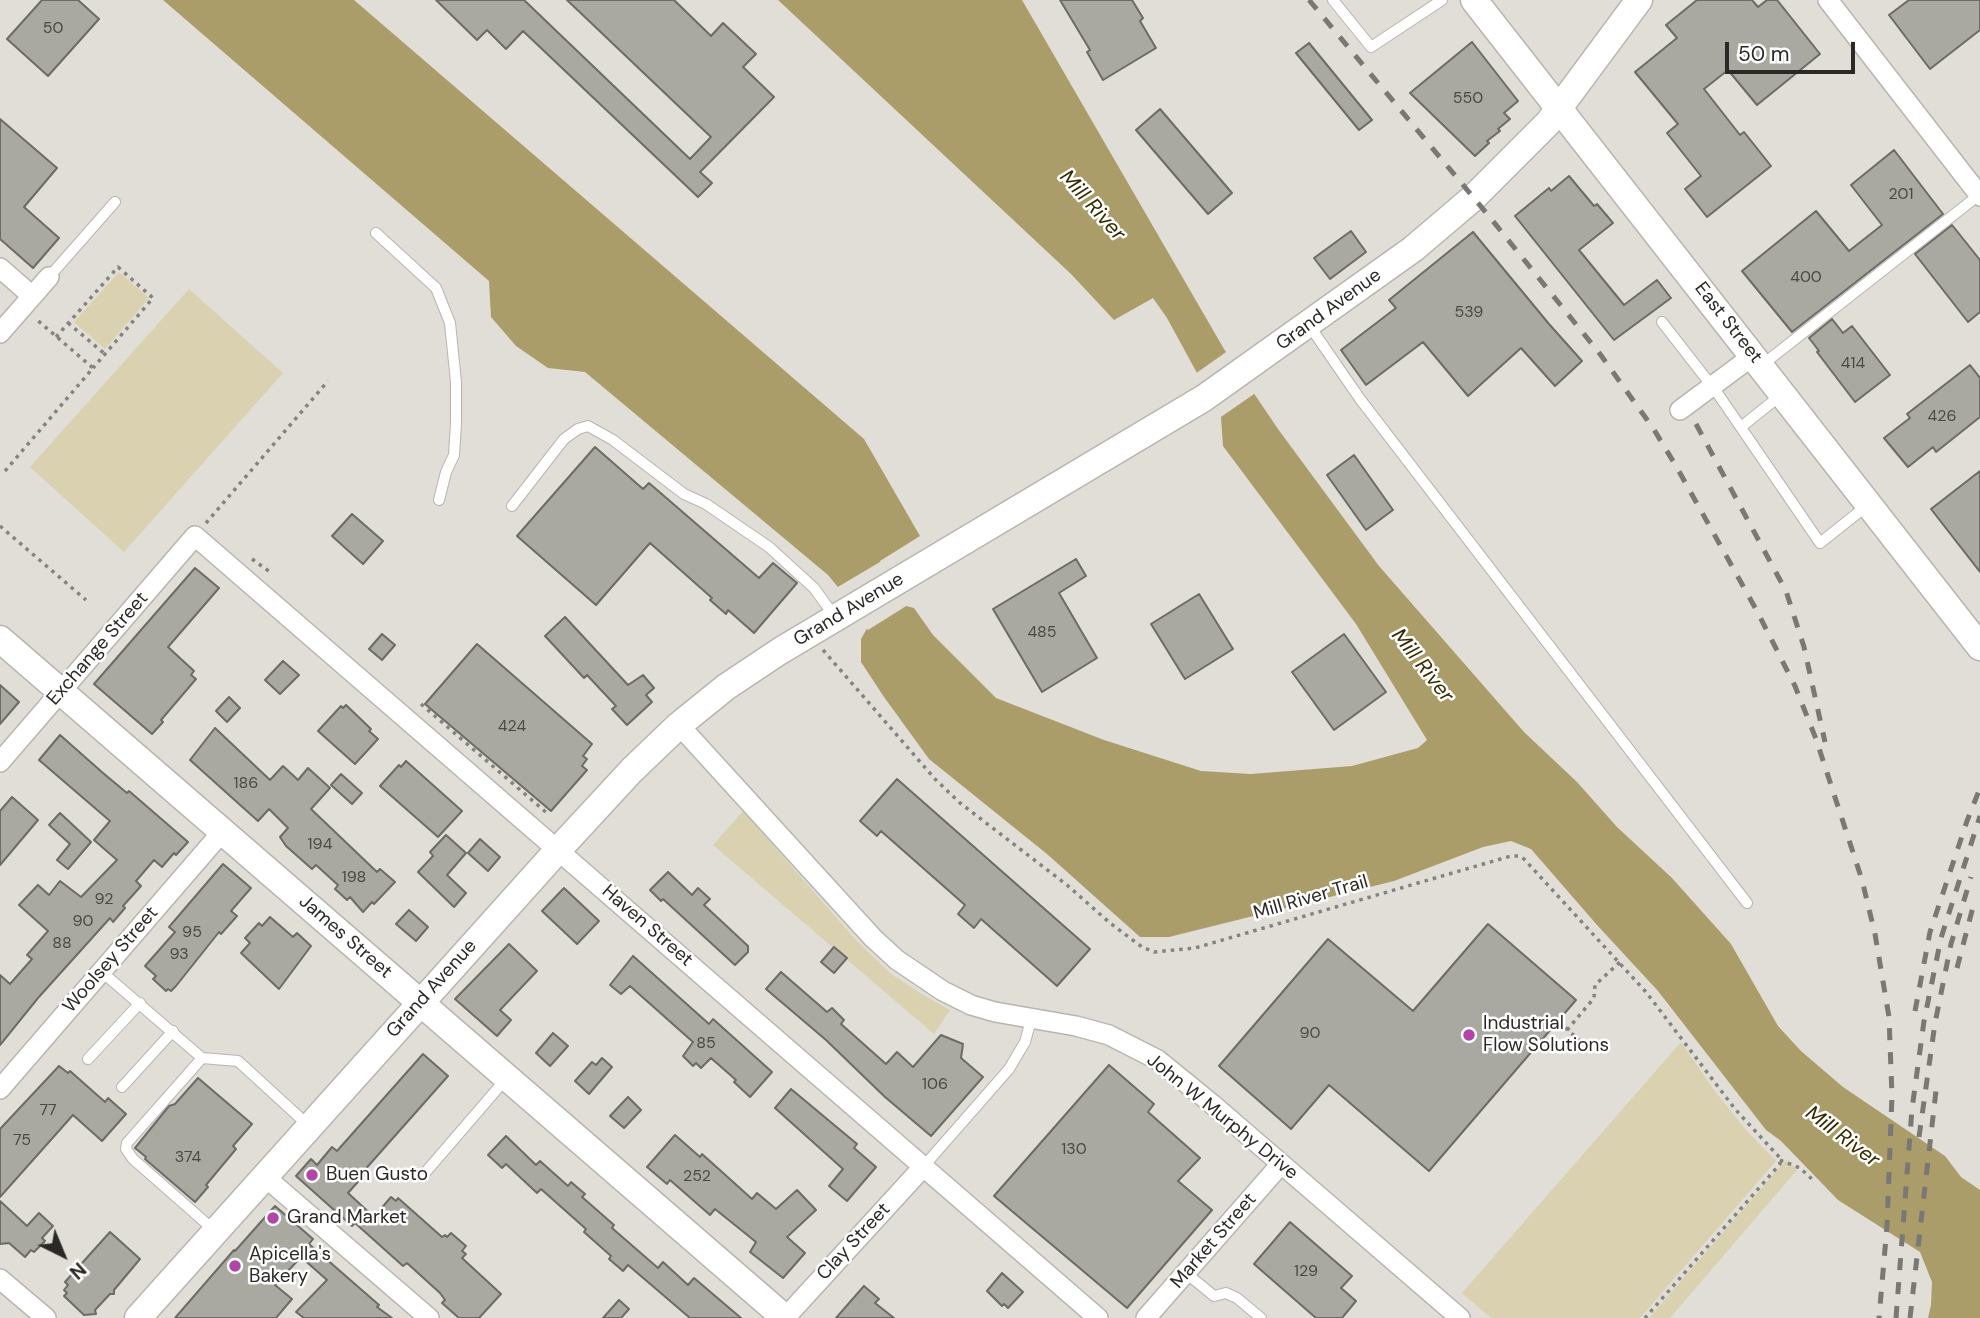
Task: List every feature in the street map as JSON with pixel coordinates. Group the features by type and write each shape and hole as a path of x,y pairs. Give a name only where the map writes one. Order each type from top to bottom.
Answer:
{"main road":[{"name":"East Street","path":"1474,0 1980,647"},
{"name":"Grand Avenue","path":"138,1318 558,850 632,770 679,725 742,676 843,613 1204,398 1309,325 1441,227 1486,186 1560,109 1639,0"},
{"name":"James Street","path":"0,639 785,1318"}],"street":[{"path":"1828,0 1980,195"},
{"path":"0,268 32,296"},
{"path":"0,333 49,277"},
{"path":"1679,410 1712,386 1758,360"},
{"name":"Exchange Street","path":"0,762 201,529"},
{"name":"Haven Street","path":"201,529 558,850 1098,1318"},
{"name":"John W Murphy Drive","path":"679,725 873,938 897,960 943,991 971,1005 1109,1035 1171,1069 1461,1318"},
{"name":"Woolsey Street","path":"0,1089 222,831"},
{"name":"Market Street","path":"1146,1318 1281,1164"},
{"name":"Clay Street","path":"785,1318 925,1166"},
{"path":"264,1176 429,1318"},
{"path":"0,1279 46,1318"}],"lane":[{"path":"1333,0 1371,47 1442,0"},
{"path":"1758,360 1980,195"},
{"path":"49,277 116,202"},
{"path":"376,233 436,288 450,323 457,423 454,455 446,472 439,500"},
{"path":"1662,322 1712,386 1820,543 1869,504"},
{"path":"1309,325 1360,399 1747,903"},
{"path":"1741,428 1783,393"},
{"path":"512,506 564,439 578,429 588,426 613,440 684,494 706,504 769,547 843,613"},
{"path":"102,972 202,1058 238,1061 309,1127"},
{"path":"88,1059 140,1003"},
{"path":"925,1166 1009,1069 1025,1042 1031,1020"},
{"path":"122,1087 173,1031"},
{"path":"202,1058 127,1143 126,1149 133,1159 215,1232"},
{"path":"424,1174 508,1077"},
{"path":"1185,1273 1214,1296 1226,1293 1237,1298 1261,1318"}],"path":[{"path":"5,471 153,298 118,267 56,337"},
{"path":"36,319 93,368"},
{"path":"68,323 105,354"},
{"path":"201,529 328,381"},
{"path":"0,526 86,600"},
{"name":"Mill River Trail","path":"823,650 935,779 960,803 1142,947 1154,952 1195,948 1473,866 1519,856 1620,962 1780,1162 1800,1168 1814,1180"},
{"path":"421,704 548,814"},
{"path":"1567,1030 1594,998 1595,985 1620,962"},
{"path":"1559,1022 1580,1041"},
{"path":"1645,1318 1780,1162"}],"shaded area":[{"path":"119,272 149,298 105,349 74,322"},
{"path":"189,289 283,373 124,552 30,467"},
{"path":"743,811 856,940 891,974 950,1010 934,1034 713,845"},
{"path":"1681,1042 1745,1129 1776,1161 1640,1318 1491,1318 1462,1293"},
{"path":"1786,1160 1797,1170 1670,1318 1649,1318"}],"water":[{"name":"Mill River","path":"163,0 354,0 864,439 920,536 880,561 906,606 914,608 933,635 996,698 1104,740 1201,771 1251,774 1352,766 1418,748 1427,740 1356,624 1223,446 1221,417 1167,318 1153,298 1114,320 1071,274 778,0 1022,0 1224,349 1278,429 1379,566 1524,732 1577,782 1617,827 1672,878 1731,944 1778,1026 1801,1051 1843,1087 1945,1156 1961,1177 1980,1190 1980,1318 1928,1318 1932,1282 1920,1252 1838,1200 1781,1141 1766,1130 1658,991 1531,849 1511,841 1483,847 1394,881 1169,937 1140,937 1047,854 929,759 861,662 861,639 869,625 828,575 585,372 548,368 516,346 491,317 489,281"}],"pier":[{"path":"1229,350 1257,392 1218,419 1195,374"},
{"path":"885,559 908,603 911,603 868,630 836,588"}],"building":[{"path":"42,0 78,0 99,19 48,76 7,39"},
{"path":"436,0 524,0 690,159 711,137 567,0 674,0 711,36 723,23 756,54 743,67 774,97 700,172 712,183 698,197 523,31 506,49 487,30 477,40"},
{"path":"1060,0 1132,0 1143,18 1140,21 1156,48 1103,80 1087,52 1090,50"},
{"path":"1697,0 1752,0 1758,7 1767,0 1777,0 1820,54 1757,105 1728,70 1704,89 1740,135 1744,132 1771,166 1707,217 1685,189 1701,176 1667,133 1678,124 1635,72 1677,38 1666,25"},
{"path":"1909,0 1980,0 1980,30 1930,69 1889,15"},
{"path":"1472,42 1518,101 1504,113 1510,119 1475,156 1410,93"},
{"path":"1309,43 1372,120 1359,130 1296,53"},
{"path":"1160,109 1232,193 1208,214 1136,130"},
{"path":"0,119 57,168 24,207 59,238 33,268 0,239"},
{"path":"1894,150 1943,214 1792,332 1742,271 1816,211 1849,251 1882,225 1851,185"},
{"path":"1569,176 1594,206 1597,204 1613,223 1579,250 1624,305 1657,280 1671,298 1614,340 1515,216 1549,188 1551,191"},
{"path":"1952,225 1980,260 1980,312 1968,322 1915,254"},
{"path":"1351,231 1366,252 1330,279 1314,258"},
{"path":"1473,232 1582,361 1555,386 1521,348 1468,396 1423,342 1366,385 1341,350 1396,308 1389,300"},
{"path":"1832,319 1843,333 1852,326 1890,375 1855,402 1809,338"},
{"path":"1970,365 1980,378 1980,417 1936,452 1933,447 1908,467 1884,438 1910,418 1907,414"},
{"path":"595,447 643,489 649,483 759,578 773,563 797,583 754,633 728,610 726,614 710,600 712,598 650,543 596,605 517,536"},
{"path":"1354,455 1393,510 1366,530 1327,475"},
{"path":"1980,471 1980,572 1931,509"},
{"path":"352,514 383,541 363,564 332,536"},
{"path":"1076,559 1086,576 1059,593 1097,658 1042,692 993,609"},
{"path":"195,568 219,588 168,647 194,671 191,675 196,679 152,734 94,684"},
{"path":"1199,594 1233,649 1185,679 1151,624"},
{"path":"565,617 628,685 643,675 654,688 646,695 652,702 627,725 612,709 616,706 587,675 584,678 545,636"},
{"path":"382,634 395,645 382,660 369,649"},
{"path":"1344,634 1386,692 1334,730 1292,672"},
{"path":"477,644 592,744 583,756 587,759 582,766 587,770 551,811 425,704"},
{"path":"283,661 299,675 280,694 265,680"},
{"path":"0,685 19,702 0,724"},
{"path":"229,697 240,708 227,722 216,711"},
{"path":"346,705 378,739 355,764 318,731 341,706 343,708"},
{"path":"215,728 270,780 283,766 298,780 308,768 330,788 311,809 377,872 380,869 395,882 374,904 372,902 363,912 350,897 347,900 335,889 338,885 316,865 312,869 286,846 280,837 288,828 269,809 258,821 190,760"},
{"path":"60,735 188,842 162,867 154,860 136,881 141,886 123,906 125,908 113,922 110,918 0,1045 0,975 10,984 32,959 27,955 48,931 19,905 38,885 49,895 60,881 81,897 117,860 94,840 110,821 39,760"},
{"path":"406,761 462,811 438,837 380,786"},
{"path":"341,774 362,793 352,804 331,785"},
{"path":"897,779 1090,949 1057,986 981,919 974,928 958,914 965,905 881,831 877,836 860,821"},
{"path":"12,797 38,820 0,865 0,811"},
{"path":"60,813 91,842 68,869 57,860 70,844 49,825"},
{"path":"446,835 466,853 447,875 466,893 454,907 418,872 433,856 430,852"},
{"path":"480,839 500,857 488,871 468,853"},
{"path":"223,864 251,888 231,911 237,916 221,934 219,932 176,986 171,991 166,991 153,979 156,976 145,966 175,932 169,927"},
{"path":"668,872 692,895 698,888 710,899 704,905 748,946 748,952 735,965 650,890"},
{"path":"564,888 599,921 577,944 542,911"},
{"path":"409,910 428,927 416,941 396,924"},
{"path":"270,917 293,937 297,933 311,946 279,989 241,953 250,943 245,938 259,923 262,926"},
{"path":"1488,924 1576,1000 1429,1171 1329,1085 1291,1129 1219,1066 1328,939 1413,1011"},
{"path":"509,944 537,971 500,1010 511,1020 497,1036 455,999"},
{"path":"834,947 847,958 834,973 821,962"},
{"path":"633,956 709,1024 713,1019 772,1072 750,1097 734,1082 736,1080 711,1058 701,1068 696,1063 693,1066 683,1056 693,1042 630,986 621,994 610,985"},
{"path":"781,972 827,1012 832,1008 844,1020 841,1024 886,1064 897,1052 913,1067 941,1035 963,1044 961,1058 983,1077 931,1136 766,989"},
{"path":"553,1033 568,1046 550,1066 536,1053"},
{"path":"423,1054 448,1076 362,1173 364,1175 348,1193 374,1217 391,1197 396,1201 398,1198 442,1237 451,1233 466,1246 462,1251 466,1254 462,1258 501,1294 479,1318 459,1318 442,1303 445,1300 440,1293 407,1263 403,1266 355,1223 352,1226 296,1176 311,1159 317,1165 332,1147 337,1151"},
{"path":"602,1058 612,1067 589,1094 575,1081 592,1062 596,1065"},
{"path":"1109,1065 1154,1104 1148,1112 1200,1158 1178,1181 1212,1210 1127,1308 994,1196"},
{"path":"59,1066 68,1073 70,1071 105,1102 108,1098 126,1114 102,1141 73,1115 0,1197 0,1129"},
{"path":"198,1078 252,1124 233,1146 236,1149 195,1202 135,1148 169,1106 175,1104"},
{"path":"791,1089 857,1144 854,1148 876,1167 847,1201 829,1186 843,1169 775,1108"},
{"path":"628,1097 641,1110 624,1128 610,1116"},
{"path":"675,1135 700,1157 702,1154 752,1199 757,1193 776,1209 797,1190 816,1210 787,1237 805,1253 783,1278 750,1252 756,1242 715,1209 710,1215 670,1180 667,1184 647,1167"},
{"path":"506,1136 536,1165 540,1161 568,1186 571,1182 585,1194 582,1197 614,1225 612,1228 658,1268 663,1262 688,1285 694,1278 741,1318 690,1318 628,1265 623,1271 609,1259 611,1256 584,1232 586,1229 541,1189 537,1193 506,1164 502,1168 488,1155"},
{"path":"0,1201 27,1226 39,1213 53,1226 42,1238 45,1241 25,1257 9,1243 0,1244"},
{"path":"275,1206 313,1239 309,1244 392,1318 304,1318 296,1312 327,1280 301,1257 275,1285 292,1299 276,1318 175,1318"},
{"path":"1290,1222 1352,1276 1341,1288 1356,1301 1342,1318 1316,1318 1254,1264"},
{"path":"110,1232 140,1259 114,1290 114,1294 110,1294 95,1310 96,1314 84,1315 64,1296 68,1285 65,1282"},
{"path":"1002,1273 1023,1292 1008,1308 1004,1304 1002,1306 987,1291"},
{"path":"864,1286 879,1299 875,1303 894,1318 836,1318"},
{"path":"619,1300 629,1309 621,1318 603,1318"}],"railway":[{"path":"1309,0 1600,354 1653,428 1757,611 1795,686 1816,739 1862,880 1875,934 1889,1017 1892,1096 1887,1226 1879,1318"},
{"path":"1696,424 1786,591 1804,647 1825,742"},
{"path":"1915,1011 1930,932 1980,788"},
{"path":"1896,1318 1912,1109 1924,1021 1941,938 1980,816"},
{"path":"1919,1137 1935,1023 1951,944 1971,877"},
{"path":"1957,968 1973,907"},
{"path":"1910,1318 1937,1082"}],"place":[{"name":"Industrial Flow Solutions","path":"1469,1035"},
{"name":"Buen Gusto","path":"312,1175"},
{"name":"Grand Market","path":"273,1218"},
{"name":"Apicella's Bakery","path":"235,1266"}]}
